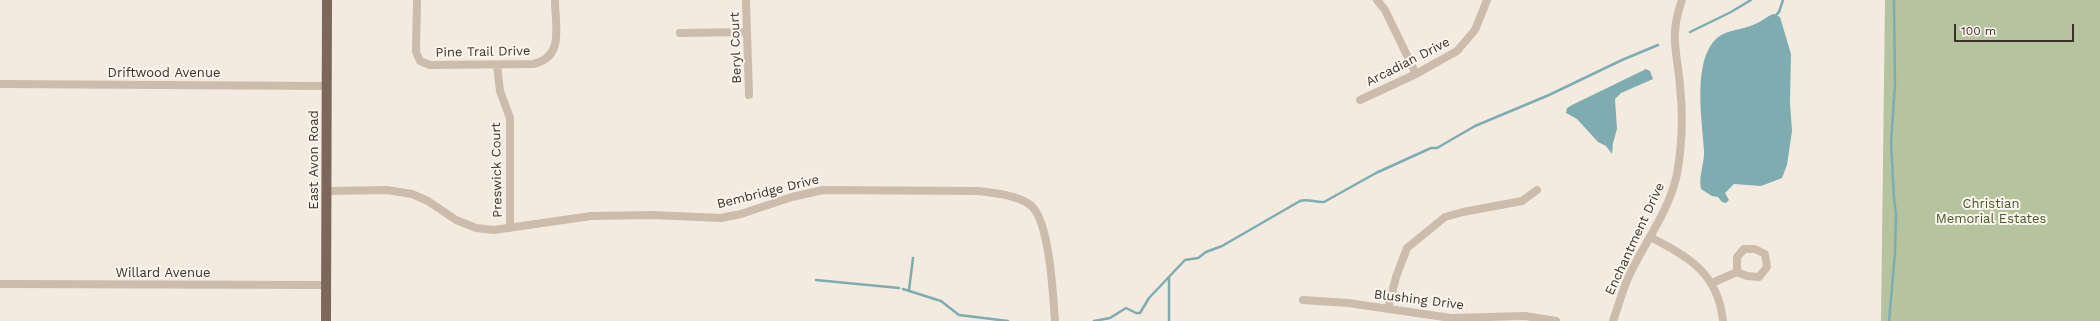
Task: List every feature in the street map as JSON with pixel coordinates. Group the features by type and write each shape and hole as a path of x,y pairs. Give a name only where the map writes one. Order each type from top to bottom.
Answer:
{"main road":[{"name":"East Avon Road","path":"326,321 327,0"}],"street":[{"name":"Pine Trail Drive","path":"417,0 416,52 420,61 430,65 497,65 533,64 543,62 554,52 556,42 554,0"},
{"name":"Beryl Court","path":"746,0 749,95"},
{"path":"1377,0 1385,10 1416,74"},
{"name":"Arcadian Drive","path":"1360,100 1416,74 1457,51 1475,30 1487,0"},
{"name":"Enchantment Drive","path":"1613,321 1628,278 1667,204 1676,175 1680,149 1680,86 1674,46 1674,29 1682,0"},
{"path":"680,33 747,32"},
{"name":"Preswick Court","path":"497,65 500,90 510,118 510,228"},
{"name":"Driftwood Avenue","path":"0,84 327,86"},
{"name":"Bembridge Drive","path":"326,191 387,190 412,194 428,201 456,220 476,228 494,230 591,216 651,215 721,218 741,214 792,197 823,190 979,191 994,193 1017,198 1030,204 1038,217 1050,252 1055,321"},
{"path":"1388,309 1396,277 1407,248 1445,217 1463,212 1522,201 1537,190"},
{"path":"1650,237 1678,251 1698,267 1712,283 1722,311 1723,321"},
{"path":"1712,283 1737,272"},
{"name":"Willard Avenue","path":"0,284 326,286"},
{"name":"Blushing Drive","path":"1302,300 1348,303 1451,318 1488,319 1525,316 1556,321"}],"green space":[{"name":"Christian Memorial Estates","path":"1885,0 2100,0 2100,321 1881,321"}],"water":[{"path":"1773,14 1780,17 1791,54 1790,103 1792,131 1787,165 1782,178 1761,186 1734,184 1725,193 1729,200 1726,203 1722,202 1718,197 1712,196 1701,189 1700,184 1704,155 1700,91 1704,61 1709,48 1721,35 1750,26"},
{"path":"1646,69 1650,71 1653,79 1621,93 1615,99 1617,129 1612,154 1606,146 1598,142 1577,119 1566,113 1567,108"}],"waterway":[{"path":"1690,32 1731,12 1751,0"},
{"path":"1774,17 1779,12 1783,0"},
{"path":"1889,321 1895,253 1896,214 1891,144 1895,84 1894,0"},
{"path":"1094,321 1110,318 1126,308 1136,313 1140,313 1149,298 1185,260 1198,258 1206,252 1222,246 1300,201 1306,200 1324,202 1376,173 1431,148 1437,148 1475,126 1549,95 1622,60 1658,45"},
{"path":"909,290 913,258"},
{"path":"1169,278 1169,321"},
{"path":"816,280 899,288"},
{"path":"903,289 941,301 959,315 1008,321"}]}
